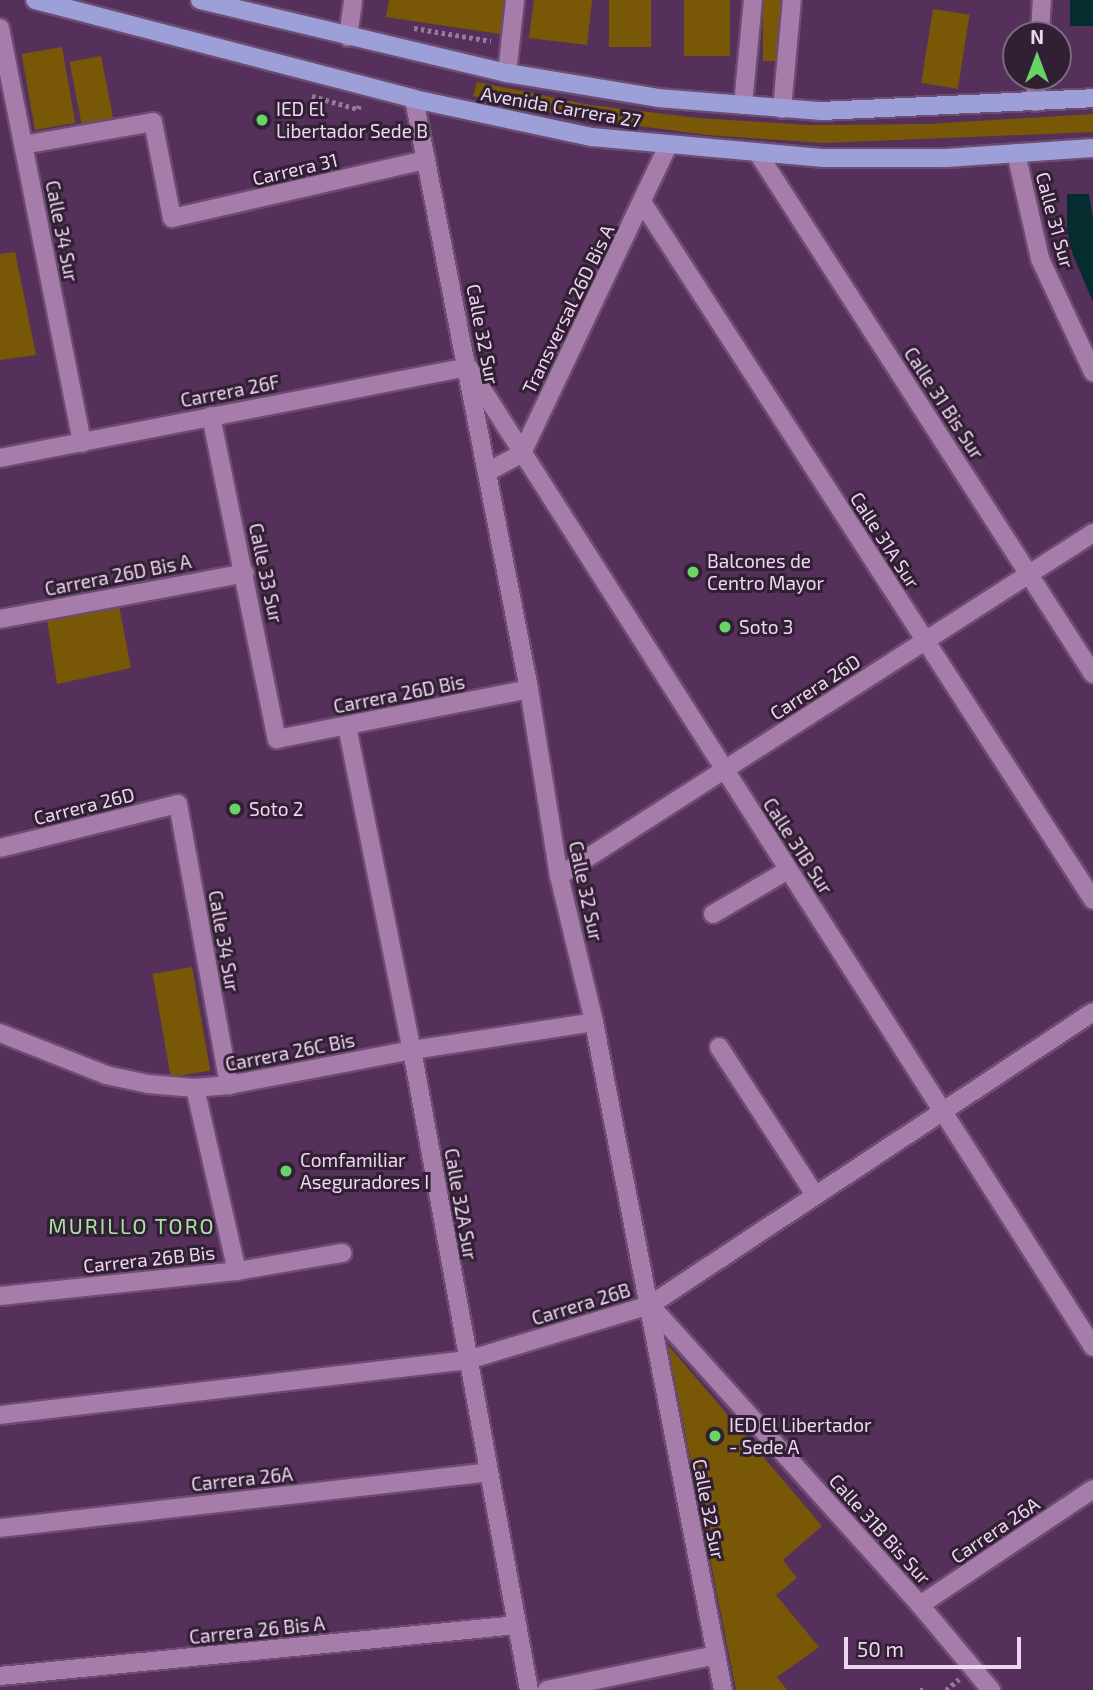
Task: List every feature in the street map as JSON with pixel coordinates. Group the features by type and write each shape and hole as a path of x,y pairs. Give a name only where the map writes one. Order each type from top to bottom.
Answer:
{"main road":[{"name":"Avenida Carrera 27","path":"34,0 414,99 536,127 668,146 760,155 881,159 1093,148"},
{"name":"Avenida Carrera 27","path":"200,0 507,73 645,96 782,109 881,109 1093,98"}],"street":[{"path":"348,37 353,0"},
{"path":"507,73 515,0"},
{"path":"743,106 753,0"},
{"path":"782,109 792,0"},
{"path":"1041,21 1042,0"},
{"name":"Calle 34 Sur","path":"0,28 8,104 23,145 82,443"},
{"path":"1035,102 1036,91"},
{"name":"Calle 32 Sur","path":"414,99 529,690 559,876 594,1021 723,1690"},
{"name":"Carrera 31","path":"23,145 152,122 172,219 426,160"},
{"name":"Transversal 26D Bis A","path":"522,453 668,146"},
{"name":"Calle 31 Sur","path":"1016,153 1040,258 1093,372"},
{"name":"Calle 31 Bis Sur","path":"760,155 1093,674"},
{"name":"Calle 31A Sur","path":"642,202 1093,900"},
{"name":"Carrera 26F","path":"0,458 468,367"},
{"name":"Calle 31B Sur","path":"468,367 1093,1348"},
{"name":"Calle 33 Sur","path":"211,416 277,739"},
{"path":"486,472 522,453"},
{"name":"Carrera 26D","path":"559,876 1093,533"},
{"name":"Carrera 26D Bis A","path":"0,619 245,573"},
{"name":"Carrera 26D Bis","path":"277,739 529,690"},
{"name":"Calle 32A Sur","path":"348,726 412,1050 529,1690"},
{"name":"Calle 34 Sur","path":"178,804 229,1085"},
{"name":"Carrera 26D","path":"0,848 178,804"},
{"path":"713,914 788,870"},
{"name":"Carrera 26B","path":"0,1415 468,1360 650,1305 1093,1012"},
{"name":"Carrera 26C Bis","path":"0,1033 106,1074 148,1084 195,1088 229,1085 412,1050 594,1021"},
{"path":"719,1047 815,1195"},
{"path":"195,1088 237,1271"},
{"name":"Carrera 26B Bis","path":"0,1296 237,1271 342,1253"},
{"name":"Calle 31B Bis Sur","path":"650,1305 920,1605 991,1690"},
{"name":"Carrera 26A","path":"0,1528 489,1472"},
{"name":"Carrera 26A","path":"920,1605 1093,1489"},
{"name":"Carrera 26 Bis A","path":"0,1676 517,1625"},
{"path":"547,1690 716,1655"}],"path":[{"path":"405,26 511,45"},
{"path":"946,1690 961,1677"}],"shaded area":[{"path":"389,0 505,0 500,34 386,17"},
{"path":"534,0 592,0 587,45 529,38"},
{"path":"609,0 651,0 651,47 609,47"},
{"path":"684,0 730,0 730,56 684,56"},
{"path":"763,0 780,0 780,61 763,61"},
{"path":"1070,0 1093,0 1093,26 1072,26"},
{"path":"933,9 970,15 958,89 921,83"},
{"path":"62,47 75,123 35,130 22,54"},
{"path":"101,56 113,118 82,124 70,62"},
{"path":"477,82 590,105 698,118 809,125 928,124 1093,114 1093,132 823,143 707,135 572,117 473,96"},
{"path":"1067,194 1089,194 1093,220 1093,302 1073,255 1067,230"},
{"path":"15,252 36,355 0,360 0,254"},
{"path":"119,606 131,668 57,684 47,619 43,618"},
{"path":"192,967 210,1070 171,1077 153,974"},
{"path":"668,1345 822,1526 783,1560 797,1578 776,1595 819,1647 777,1677 787,1690 736,1690"}],"place":[{"name":"IED El Libertador Sede B","path":"262,120"},
{"name":"Balcones de Centro Mayor","path":"693,572"},
{"name":"Soto 3","path":"725,627"},
{"name":"Soto 2","path":"235,809"},
{"name":"Comfamiliar Aseguradores I","path":"286,1171"},
{"name":"IED El Libertador - Sede A","path":"715,1436"}],"district":[{"name":"MURILLO TORO","path":"132,1226"}]}
